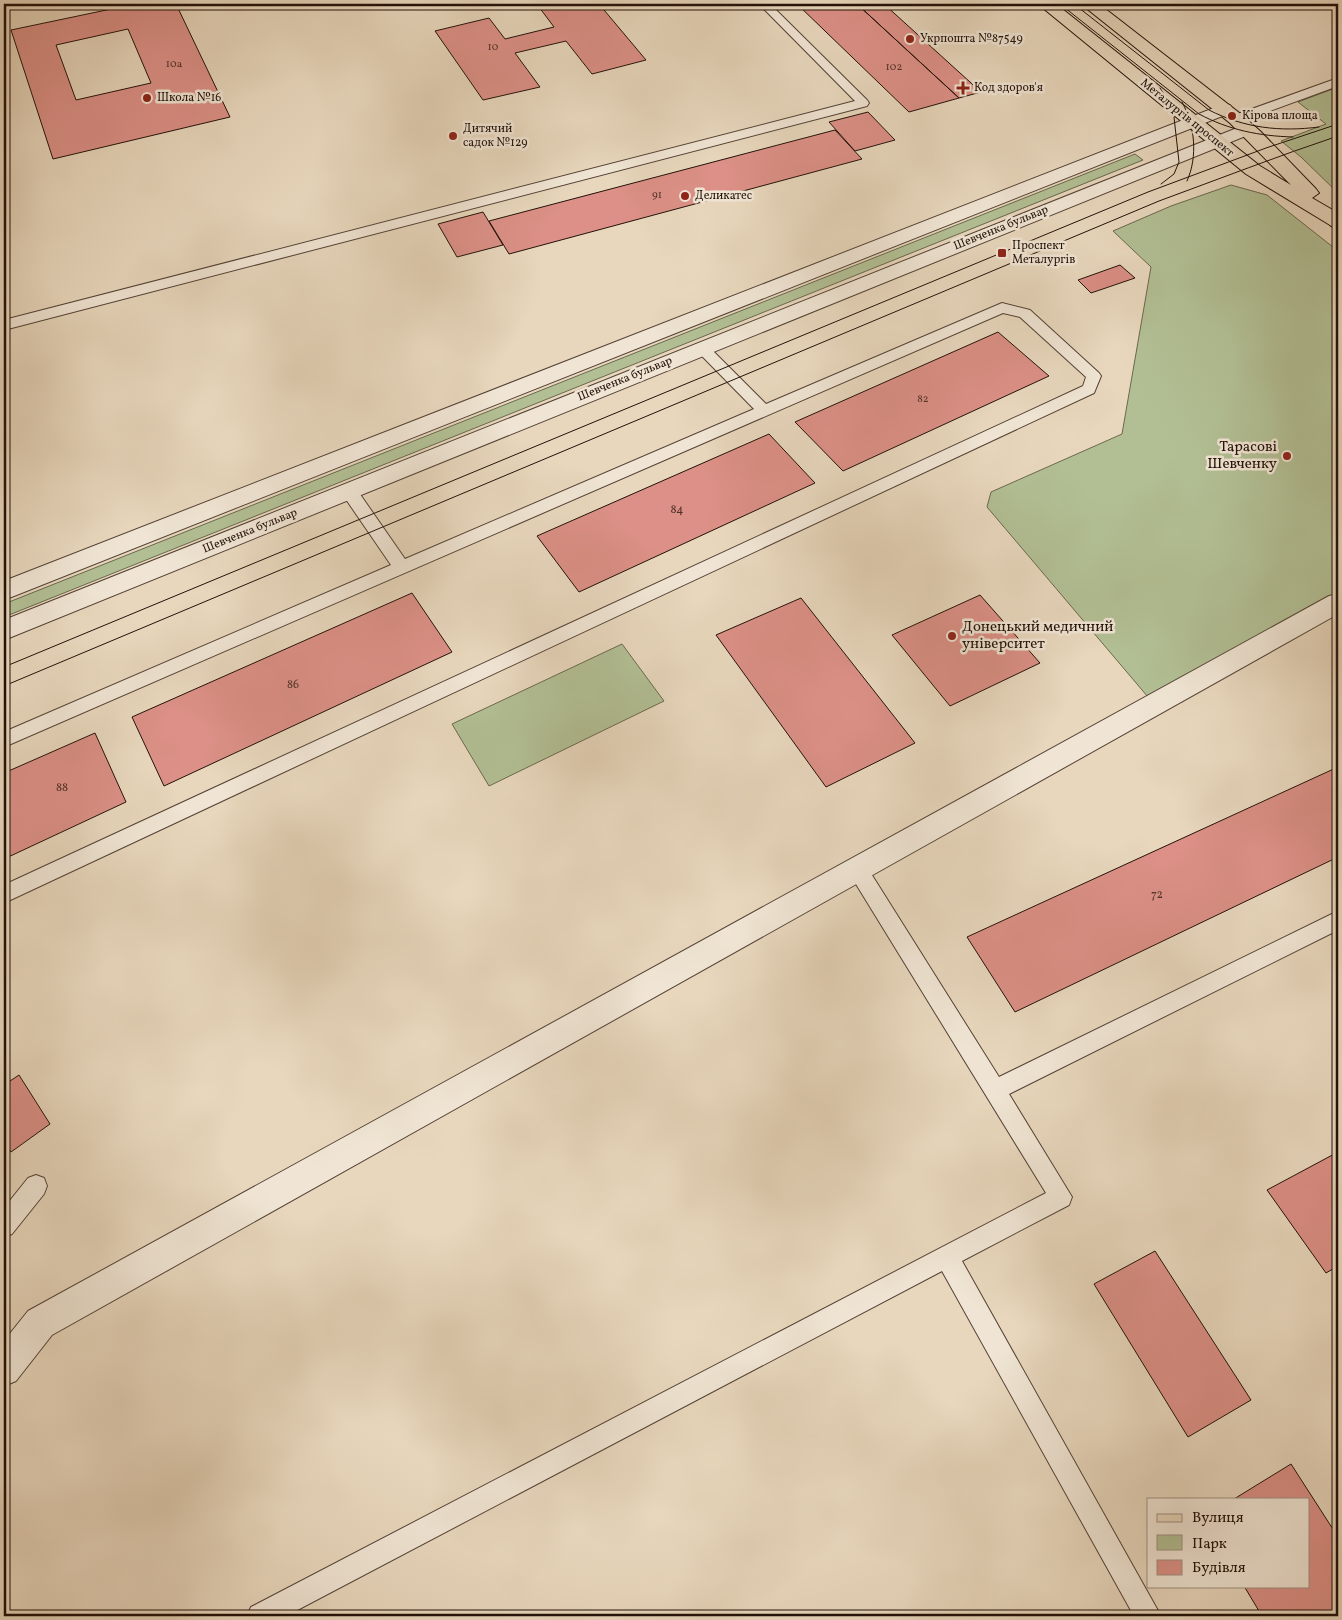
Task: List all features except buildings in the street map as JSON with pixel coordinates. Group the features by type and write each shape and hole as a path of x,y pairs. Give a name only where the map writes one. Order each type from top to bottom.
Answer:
{"main road":[{"name":"Металургів проспект","path":"1046,4 1253,170 1338,221"},
{"name":"Металургів проспект","path":"1089,4 1236,119 1338,221"}],"street":[{"name":"Шевченка бульвар","path":"4,592 1192,122 1236,119"},
{"name":"Шевченка бульвар","path":"4,630 1216,141 1236,119"},
{"path":"4,1369 40,1323 1338,603"}],"lane":[{"path":"4,325 863,103 764,4"},
{"path":"1236,119 1338,82"},
{"path":"4,740 1002,308 1025,313 1094,376 1089,389 4,894"},
{"path":"702,348 764,411"},
{"path":"349,491 402,568"},
{"path":"260,1616 1061,1198 858,870"},
{"path":"995,1090 1338,920"},
{"path":"4,1226 36,1186"},
{"path":"947,1257 1148,1616"}],"green space":[{"path":"1338,87 1338,193 1301,157 1281,141 1326,124 1298,102"},
{"path":"1135,154 1143,160 4,617 4,604"},
{"path":"1231,185 1267,195 1338,251 1338,592 1148,697 987,507 991,492 1122,434 1151,267 1113,231 1171,206"},
{"path":"622,644 664,701 489,786 452,724"}],"tram line":[{"path":"1060,4 1199,114 1210,120 1245,131 1293,137"},
{"path":"1074,4 1209,110 1249,125 1276,129 1319,127"},
{"path":"1160,88 1173,108 1179,162 1174,174 1161,184"},
{"path":"1182,102 1190,121 1194,141 1193,162 1188,177"},
{"path":"1188,177 1338,124"},
{"path":"4,686 1159,201 1338,136"},
{"path":"4,667 1148,192 1188,177"},
{"path":"1187,181 1188,177"}],"place":[{"name":"Укрпошта №87549","path":"910,39"},
{"name":"Код здоров'я","path":"963,88"},
{"name":"Школа №16","path":"147,98"},
{"name":"Кірова площа","path":"1232,116"},
{"name":"Дитячий садок №129","path":"453,136"},
{"name":"Деликатес","path":"685,196"},
{"name":"Проспект Металургів","path":"1002,253"},
{"name":"Тарасові Шевченку","path":"1287,456"},
{"name":"Донецький медичний університет","path":"952,636"}]}
